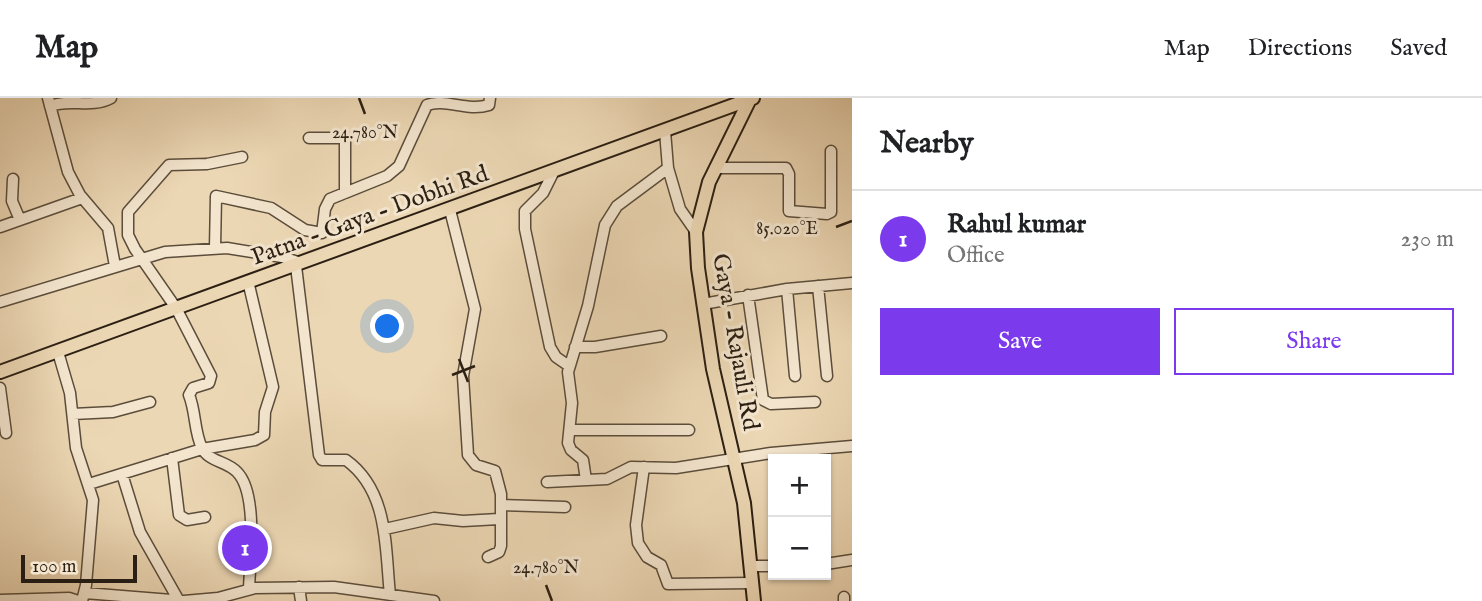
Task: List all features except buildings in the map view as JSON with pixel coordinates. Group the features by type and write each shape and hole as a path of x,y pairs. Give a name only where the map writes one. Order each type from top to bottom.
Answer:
{"main road":[{"name":"Patna - Gaya - Dobhi Rd","path":"0,372 553,173 751,98"},
{"name":"Gaya - Rajauli Rd","path":"751,98 715,168 696,232 703,304 719,397 744,503 754,601"}],"street":[{"path":"111,98 95,105 49,102 63,159 82,198 108,229 115,266"},
{"path":"215,248 216,196 271,208 305,230 319,234 324,229 326,205 345,193 394,171 403,160 427,105 440,102 473,108 489,104 490,98"},
{"path":"665,131 668,168 680,209 696,232"},
{"path":"309,138 345,138 345,193"},
{"path":"715,168 786,168 789,174 789,211 827,215 831,212 831,151"},
{"path":"242,157 206,164 169,165 128,212 128,235 176,308 211,376 209,383 193,388 189,395 202,449 237,471 244,484 250,516 249,589"},
{"path":"586,480 583,460 569,447 572,403 568,378 569,366 588,306 605,225 617,206 668,168"},
{"path":"553,173 543,193 525,211 525,229 550,347 556,357 569,366"},
{"path":"13,179 11,195 20,220"},
{"path":"0,227 82,198"},
{"path":"450,210 475,309 475,324 463,376 468,455 476,465 495,471 500,485 501,546 499,552 488,557"},
{"path":"0,302 165,252 215,248 263,253 299,265 319,455 322,460 342,458 350,462 372,488 385,530 390,595"},
{"path":"89,484 202,449 255,440 265,432 265,412 273,395 272,373 248,282"},
{"path":"703,304 786,289 852,284"},
{"path":"818,286 827,376"},
{"path":"786,289 795,376"},
{"path":"748,295 763,400 771,404 815,402"},
{"path":"575,347 595,347 661,336"},
{"path":"58,352 73,414 76,447 89,484 93,508 81,598"},
{"path":"0,388 6,433"},
{"path":"73,414 113,412 150,402"},
{"path":"570,430 689,430"},
{"path":"547,482 607,479 625,468 676,468 852,446"},
{"path":"172,458 179,515 187,520 205,517"},
{"path":"643,467 636,525 638,543 647,557 661,565 668,584 752,583"},
{"path":"122,474 140,532 177,601"},
{"path":"501,505 565,507"},
{"path":"385,530 434,518 463,521 499,519"},
{"path":"831,563 852,560"},
{"path":"751,566 768,566"},
{"path":"299,587 301,601"},
{"path":"0,600 81,598 177,601 209,599 249,589 299,587 342,588 434,601"}],"place":[{"name":"Rahul kumar","path":"245,548"}]}
